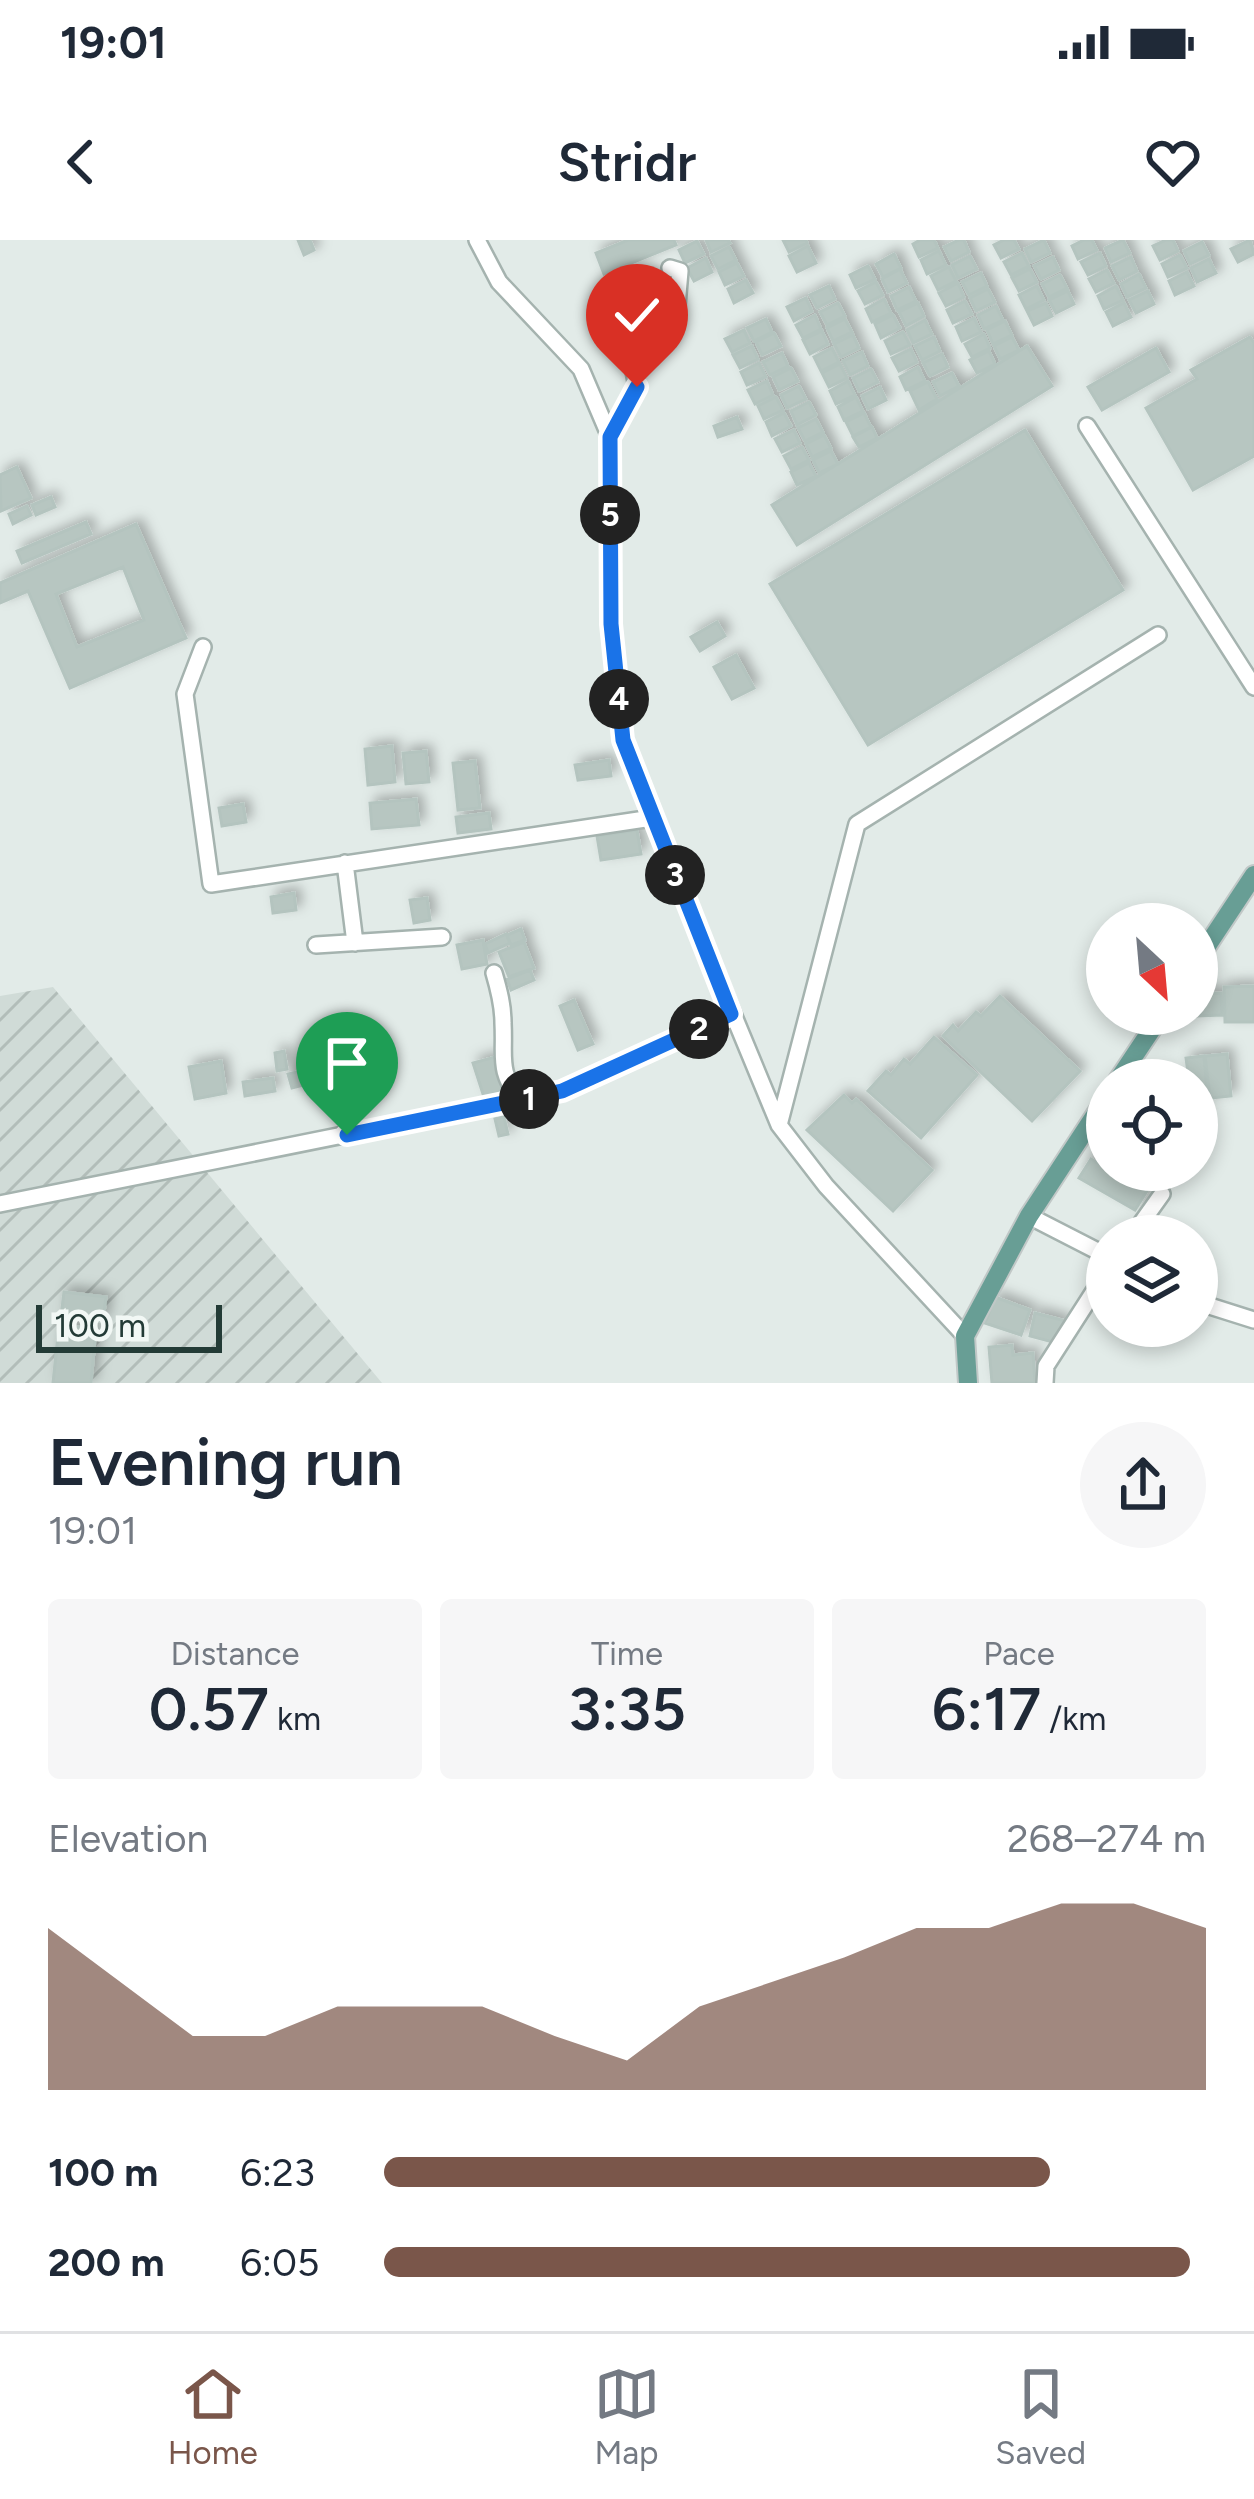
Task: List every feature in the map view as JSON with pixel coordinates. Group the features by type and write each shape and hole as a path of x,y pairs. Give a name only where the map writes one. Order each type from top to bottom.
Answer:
{"main road":[{"path":"1218,929 1254,875"},
{"path":"968,1383 964,1336 1029,1216 1086,1129"}],"street":[{"path":"478,240 499,282 581,368 610,437 611,624 623,740 779,1125 826,1186 964,1336"},
{"path":"628,340 677,306 680,272 670,268"},
{"path":"610,437 637,387 615,292"},
{"path":"1087,426 1254,687"},
{"path":"779,1125 857,824 1158,634"},
{"path":"203,647 185,694 211,884 652,818"},
{"path":"345,863 355,943"},
{"path":"316,946 442,938"},
{"path":"494,973 502,999 500,1059 507,1083 520,1101"},
{"path":"0,1204 562,1091 731,1014"},
{"path":"1147,1215 1162,1195"},
{"path":"1029,1216 1086,1245"},
{"path":"1045,1383 1046,1366 1086,1304"},
{"path":"1218,1309 1254,1320"}],"shaded area":[{"path":"53,987 382,1383 0,1383 0,996"}],"building":[{"path":"298,240 310,240 314,250 304,255"},
{"path":"628,240 674,240 676,245 604,274 596,253"},
{"path":"706,240 728,240 730,243 711,252"},
{"path":"783,240 806,240 807,243 789,252"},
{"path":"934,240 938,248 919,257 913,244"},
{"path":"964,240 969,252 951,261 944,247"},
{"path":"1014,240 1019,249 1001,258 994,245"},
{"path":"1044,240 1050,253 1031,262 1025,249"},
{"path":"1092,240 1097,250 1078,259 1072,246"},
{"path":"1123,240 1130,253 1111,262 1105,248"},
{"path":"1173,240 1178,251 1160,260 1153,246"},
{"path":"1250,240 1254,254 1238,262 1231,249"},
{"path":"697,241 704,254 685,263 679,250"},
{"path":"1202,242 1209,255 1190,264 1184,251"},
{"path":"808,246 816,263 797,272 789,256"},
{"path":"729,247 736,260 718,269 711,256"},
{"path":"939,251 946,265 927,274 921,260"},
{"path":"1022,253 1029,266 1011,275 1004,262"},
{"path":"1100,253 1106,266 1088,275 1081,262"},
{"path":"894,254 901,268 883,277 876,264"},
{"path":"1180,255 1187,268 1168,277 1162,264"},
{"path":"970,256 977,269 958,278 952,265"},
{"path":"1053,257 1059,270 1041,279 1034,266"},
{"path":"1131,257 1137,271 1119,280 1112,266"},
{"path":"706,258 712,272 694,281 687,268"},
{"path":"1209,259 1216,273 1197,282 1191,268"},
{"path":"737,263 744,276 725,285 719,272"},
{"path":"868,266 875,279 856,288 850,275"},
{"path":"949,267 956,281 938,290 931,276"},
{"path":"900,269 907,283 888,292 882,279"},
{"path":"1030,269 1037,282 1019,291 1012,278"},
{"path":"1107,270 1114,283 1096,292 1089,279"},
{"path":"1187,272 1194,286 1175,295 1169,281"},
{"path":"981,273 987,286 969,295 962,282"},
{"path":"1139,274 1146,288 1127,297 1121,284"},
{"path":"1060,275 1067,288 1049,297 1042,284"},
{"path":"746,280 753,293 734,303 728,289"},
{"path":"876,282 883,295 865,304 858,291"},
{"path":"958,283 964,297 946,306 939,293"},
{"path":"829,286 835,299 817,308 810,295"},
{"path":"1037,286 1044,300 1026,309 1019,295"},
{"path":"1116,286 1123,300 1104,309 1098,296"},
{"path":"909,287 916,301 897,310 891,296"},
{"path":"988,289 995,302 976,311 970,298"},
{"path":"1068,291 1074,304 1056,313 1049,300"},
{"path":"1148,291 1154,304 1136,313 1129,300"},
{"path":"806,298 812,311 794,321 787,307"},
{"path":"884,299 891,313 872,322 866,309"},
{"path":"965,301 972,314 953,323 947,310"},
{"path":"838,303 845,316 827,325 820,312"},
{"path":"918,303 924,316 906,326 899,312"},
{"path":"1046,303 1052,316 1034,325 1027,311"},
{"path":"1124,303 1131,317 1113,326 1106,312"},
{"path":"996,306 1003,320 984,329 978,315"},
{"path":"815,315 821,329 803,338 796,325"},
{"path":"893,315 900,328 881,338 875,324"},
{"path":"974,318 981,332 962,341 956,327"},
{"path":"766,319 772,332 754,341 747,328"},
{"path":"845,319 852,332 833,341 827,328"},
{"path":"925,320 932,334 913,343 907,330"},
{"path":"1005,321 1012,335 993,344 987,330"},
{"path":"744,330 750,343 732,352 725,339"},
{"path":"822,331 828,344 810,354 803,340"},
{"path":"903,332 910,345 891,354 885,341"},
{"path":"774,333 781,346 762,355 756,342"},
{"path":"984,334 990,348 972,357 965,344"},
{"path":"853,335 859,348 841,357 834,344"},
{"path":"934,337 940,351 922,360 915,346"},
{"path":"1012,337 1019,350 1000,359 994,346"},
{"path":"1250,337 1254,343 1254,456 1193,490 1146,408 1197,379 1191,370"},
{"path":"752,346 758,359 740,368 733,355"},
{"path":"1027,346 1052,386 797,545 772,505"},
{"path":"832,348 839,362 821,371 814,357"},
{"path":"1156,348 1169,372 1102,410 1088,387"},
{"path":"911,349 917,362 899,371 892,358"},
{"path":"989,351 995,364 977,373 970,360"},
{"path":"862,352 868,366 850,375 843,361"},
{"path":"782,353 788,366 770,375 763,362"},
{"path":"942,354 948,367 930,376 923,363"},
{"path":"759,363 766,377 747,385 741,372"},
{"path":"840,364 847,378 829,387 822,373"},
{"path":"918,367 925,381 906,390 900,377"},
{"path":"791,368 798,381 779,390 773,377"},
{"path":"871,369 878,382 859,391 853,378"},
{"path":"952,373 959,386 940,396 933,382"},
{"path":"767,381 773,395 755,404 748,390"},
{"path":"848,381 855,395 836,404 830,391"},
{"path":"928,382 937,399 919,410 910,391"},
{"path":"799,386 806,399 787,408 781,395"},
{"path":"880,387 886,400 868,409 862,396"},
{"path":"776,397 783,410 764,419 758,406"},
{"path":"856,397 863,411 844,420 838,407"},
{"path":"809,402 816,415 797,425 791,411"},
{"path":"784,413 791,426 772,436 766,422"},
{"path":"864,413 871,427 853,436 846,422"},
{"path":"737,417 742,429 718,437 714,426"},
{"path":"816,419 823,432 805,441 798,428"},
{"path":"872,427 877,438 859,447 853,437"},
{"path":"794,430 800,443 782,452 775,439"},
{"path":"1025,430 1123,590 868,745 770,584"},
{"path":"824,435 831,448 812,457 806,444"},
{"path":"802,447 809,460 791,469 784,456"},
{"path":"831,451 838,464 819,473 813,460"},
{"path":"809,463 816,476 797,485 791,472"},
{"path":"17,467 31,498 1,511 0,475"},
{"path":"51,497 55,507 36,515 32,505"},
{"path":"27,506 31,515 13,524 9,514"},
{"path":"86,522 91,534 22,563 17,551"},
{"path":"136,524 186,638 70,688 28,591 0,603 0,583","holes":["123,567 144,620 77,647 56,594"]},
{"path":"717,622 725,636 700,651 691,637"},
{"path":"736,655 754,688 732,699 714,667"},
{"path":"392,746 395,782 368,785 365,749"},
{"path":"426,751 429,782 406,784 403,753"},
{"path":"609,760 611,776 578,780 575,765"},
{"path":"475,761 480,808 458,810 453,763"},
{"path":"416,799 419,825 372,829 370,803"},
{"path":"243,804 246,822 222,826 219,808"},
{"path":"489,813 491,829 458,833 456,817"},
{"path":"637,830 641,854 601,860 597,836"},
{"path":"294,893 296,910 273,913 271,897"},
{"path":"427,898 430,920 414,923 410,900"},
{"path":"521,929 525,940 511,945 507,935"},
{"path":"506,934 510,943 488,953 485,944"},
{"path":"483,940 487,964 462,969 457,945"},
{"path":"524,942 534,968 509,977 499,952"},
{"path":"530,970 534,980 511,990 507,979"},
{"path":"1254,986 1254,1022 1225,1022 1224,987"},
{"path":"1000,996 1080,1071 1032,1121 943,1036 953,1025 958,1031 976,1012 981,1016"},
{"path":"574,1000 593,1044 578,1050 560,1006"},
{"path":"934,1037 977,1075 921,1138 868,1091 904,1059 910,1064"},
{"path":"284,1051 287,1069 277,1071 275,1053"},
{"path":"1227,1054 1231,1096 1218,1097 1218,1059 1205,1056"},
{"path":"495,1057 505,1090 484,1097 473,1063"},
{"path":"221,1061 226,1093 195,1099 189,1067"},
{"path":"309,1069 312,1083 292,1088 288,1074"},
{"path":"273,1078 275,1091 245,1096 243,1082"},
{"path":"844,1095 852,1103 856,1099 932,1170 893,1211 807,1130"},
{"path":"504,1117 508,1134 499,1136 495,1119"},
{"path":"1102,1191 1147,1191 1135,1210"},
{"path":"64,1292 106,1297 103,1321 61,1317"},
{"path":"995,1297 1030,1310 1021,1335 985,1323"},
{"path":"1035,1313 1066,1321 1060,1344 1030,1336"},
{"path":"59,1325 96,1329 91,1383 53,1383"},
{"path":"1012,1345 1013,1355 1033,1353 1035,1383 992,1383 989,1347"}],"route":[{"path":"347,1135 562,1091 731,1014 623,740 611,624 610,437 637,387"}]}
